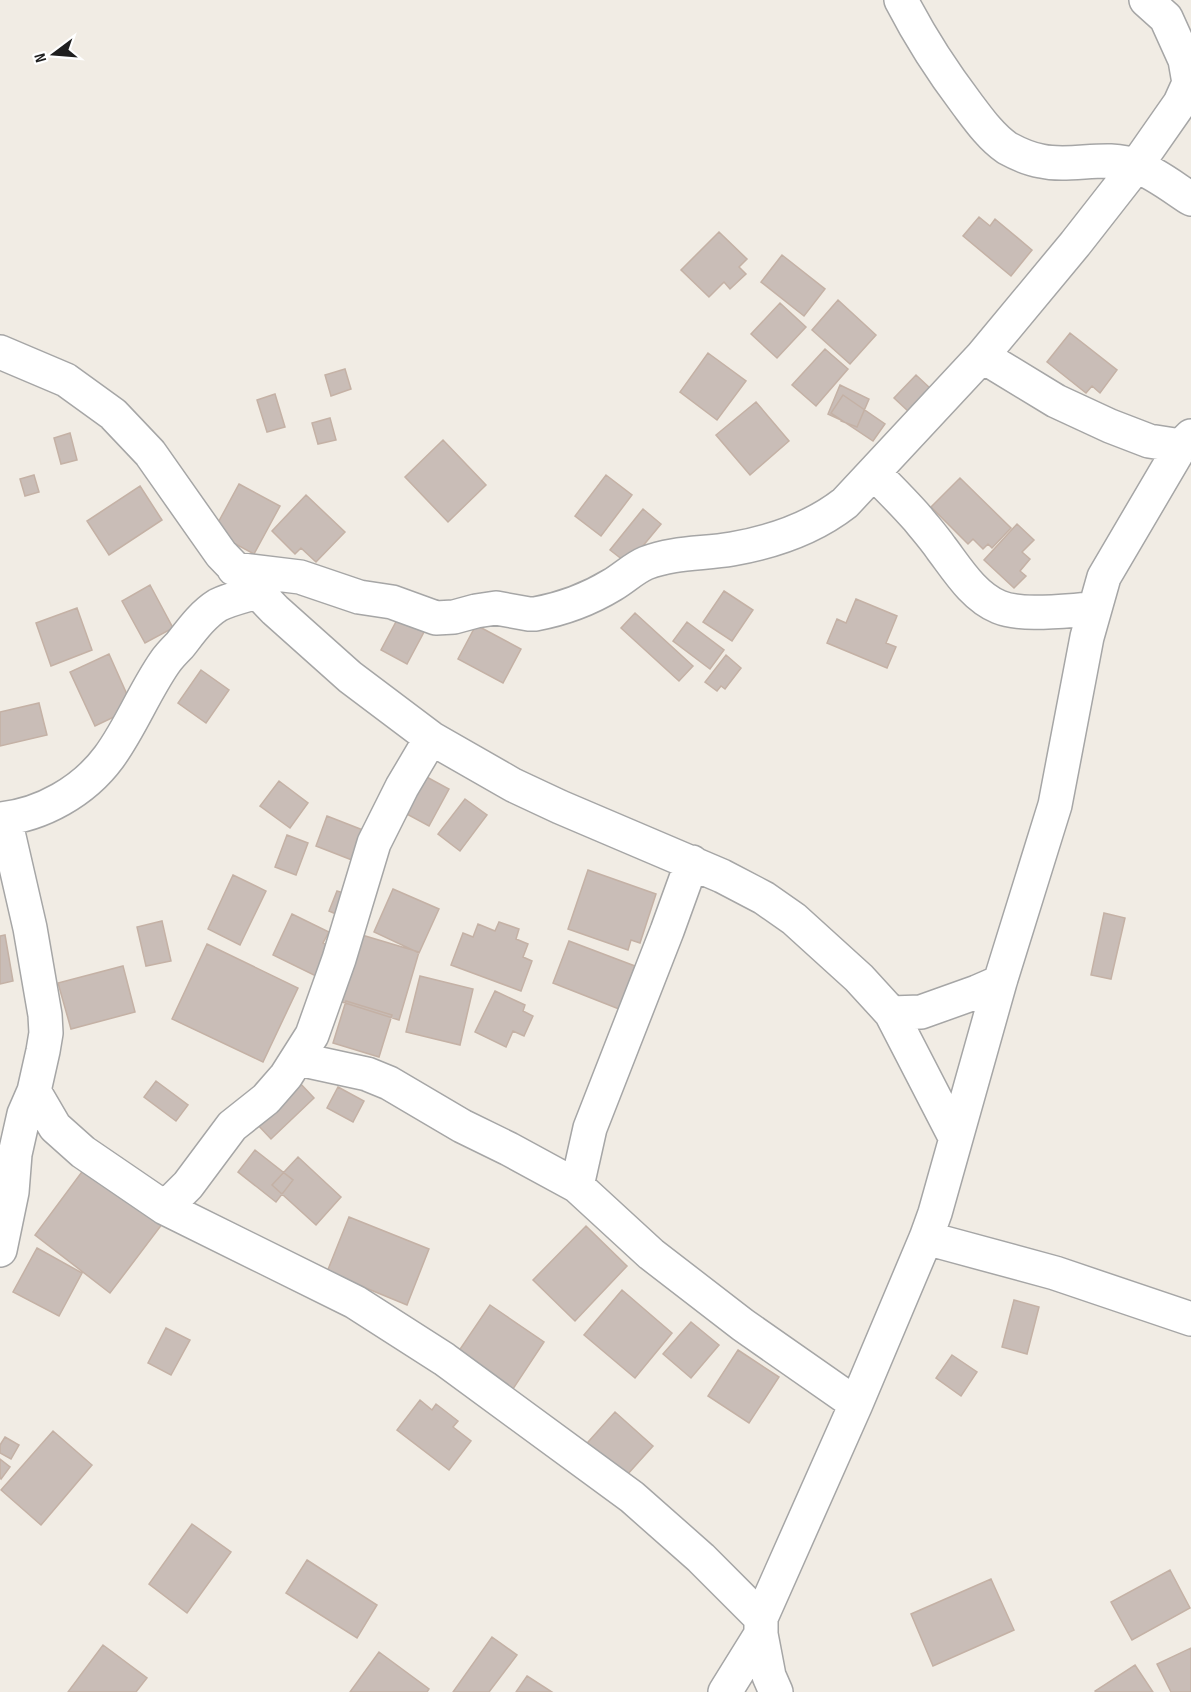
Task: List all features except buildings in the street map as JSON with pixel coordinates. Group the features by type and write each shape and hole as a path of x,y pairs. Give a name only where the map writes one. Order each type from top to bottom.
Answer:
{"street":[{"path":"901,0 935,61 983,126 1006,147 1026,158 1043,162 1058,164 1113,162 1136,166 1191,199"},
{"path":"0,1250 12,1192 15,1154 24,1114 34,1091 46,1033 30,928 3,819 48,806 71,793 87,780 108,759 165,661 207,613 246,581 300,577 359,597 392,602 435,618 454,617 496,608 535,614 598,593 646,563 667,556 732,549 762,542 800,530 830,515 845,503 982,356 1075,244 1136,166 1180,103 1189,83 1185,60 1166,18 1146,0"},
{"path":"0,352 66,380 113,414 150,453 221,554 246,581 350,677 431,738 513,785 692,862 764,898 794,919 859,978 891,1013 956,1137"},
{"path":"982,356 1056,401 1110,426 1149,441 1186,441"},
{"path":"725,1692 761,1626 926,1238 1000,982 1055,805 1087,637 1104,577 1186,441"},
{"path":"874,472 919,521 963,578 979,594 998,607 1016,611 1047,612 1095,609"},
{"path":"165,1208 188,1185 232,1126 266,1099 286,1076 312,1035 374,843 402,787 431,738"},
{"path":"577,1186 590,1128 668,931 692,862"},
{"path":"891,1013 921,1012 1000,982"},
{"path":"298,1059 367,1074 389,1083 462,1126 577,1186 651,1254 743,1325 856,1404"},
{"path":"34,1091 56,1127 83,1152 165,1208 355,1302 444,1359 632,1497 701,1558 761,1626 769,1676 776,1692"},
{"path":"926,1238 1055,1273 1191,1319"}]}
